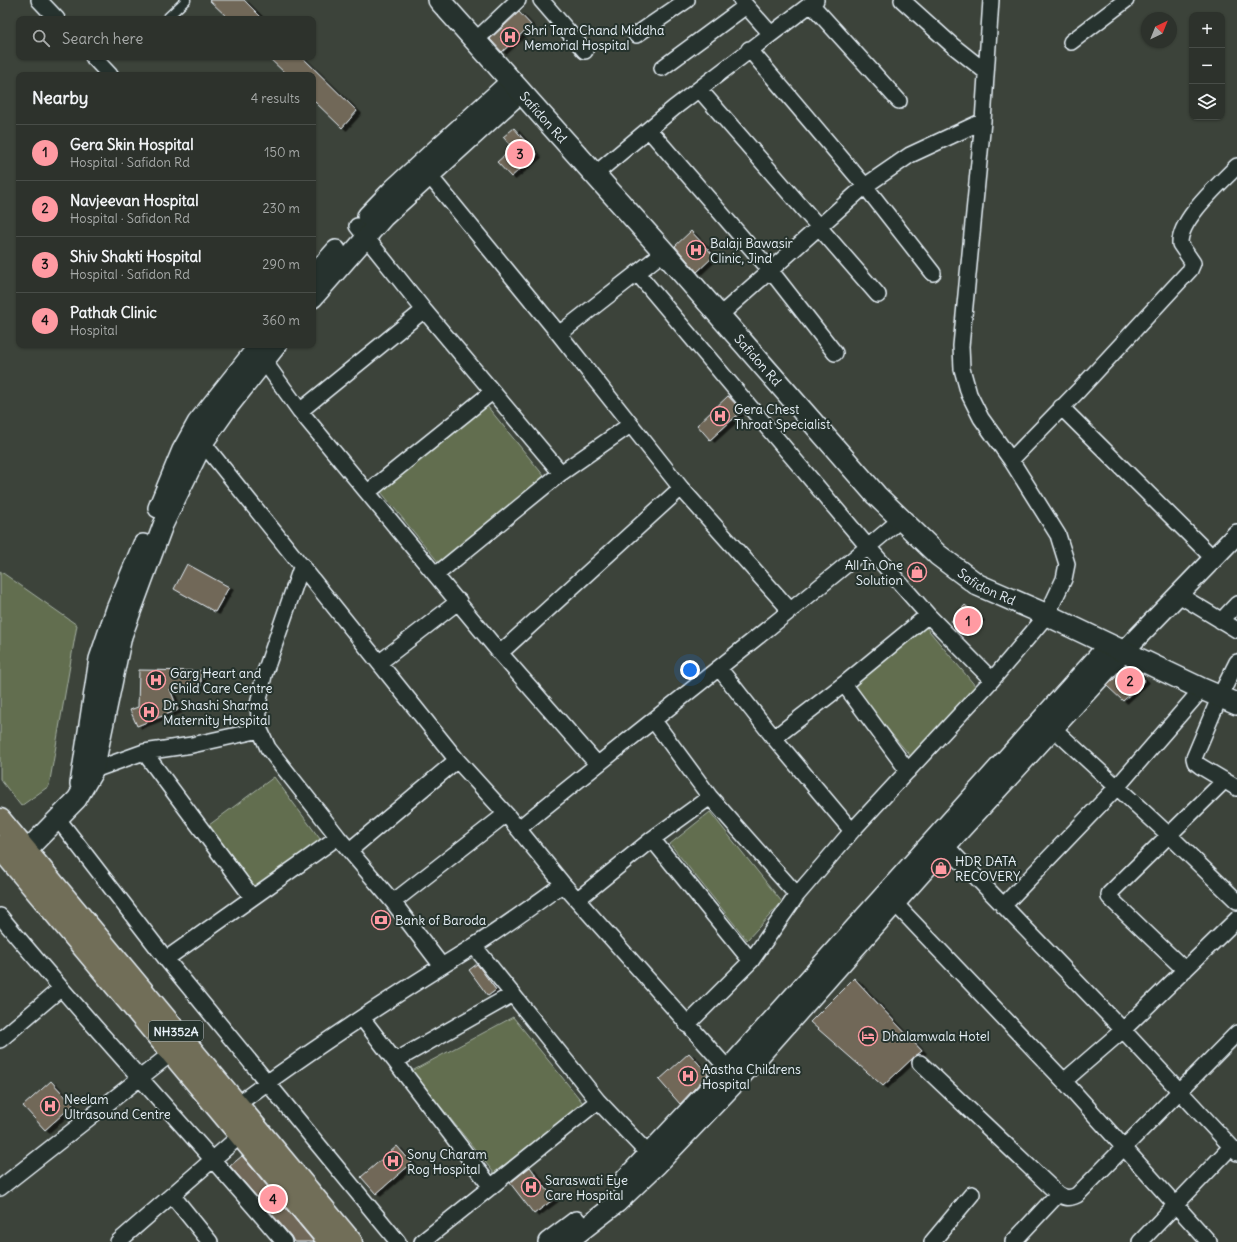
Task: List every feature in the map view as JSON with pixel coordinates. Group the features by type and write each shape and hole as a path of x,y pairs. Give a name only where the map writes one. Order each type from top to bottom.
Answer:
{"highway":[{"name":"NH352A","path":"0,820 12,853 173,1052 231,1110 241,1135 327,1241"},
{"name":"NH352A","path":"12,853 231,1110 351,1242"}],"main road":[{"name":"Safidon Rd","path":"439,0 900,520 938,555 978,585 1047,614 1220,697"}],"street":[{"path":"39,0 54,16"},
{"path":"475,41 518,0"},
{"path":"541,0 585,51"},
{"path":"636,35 687,0"},
{"path":"902,0 952,45 986,72"},
{"path":"687,1024 751,961 797,895 852,831 992,680 1047,614 1064,579 1067,564 1058,534 1011,460 981,418 969,394 962,369 961,346 983,121 992,0"},
{"path":"1071,42 1126,0"},
{"path":"594,175 749,49 813,2 899,101"},
{"path":"662,68 743,3 771,34"},
{"path":"749,49 865,186 933,273"},
{"path":"96,60 107,72"},
{"path":"361,231 429,176 516,87"},
{"path":"316,287 394,188 516,87"},
{"path":"699,89 821,227 878,296"},
{"path":"718,316 821,227 865,186 910,155 983,121"},
{"path":"649,130 771,271 836,353"},
{"path":"1011,460 1190,270 1193,263 1180,244 1181,234 1188,219 1237,166"},
{"path":"429,176 559,334 681,488 790,610"},
{"path":"361,231 424,310 561,473"},
{"path":"559,334 638,274 664,252"},
{"path":"638,274 868,547 928,615 992,680"},
{"path":"300,411 424,310"},
{"path":"78,799 99,659 104,640 149,530 197,438 229,406 261,353 271,348"},
{"path":"261,353 300,411 500,652 597,764"},
{"path":"368,492 492,392"},
{"path":"1061,408 1214,559"},
{"path":"436,574 561,473 630,424"},
{"path":"197,438 302,565 457,760 506,814 563,884 733,1074"},
{"path":"12,853 58,819 78,799 94,770 122,636 197,438"},
{"path":"500,652 681,488"},
{"path":"518,829 597,764 654,721 900,520"},
{"path":"567,1242 617,1203 653,1159 733,1074 890,898 1117,648 1179,595 1237,534"},
{"path":"302,565 264,675 258,705 260,730 268,748 338,837 393,902 441,965"},
{"path":"1179,595 1237,630"},
{"path":"380,662 459,601"},
{"path":"1221,621 1237,604"},
{"path":"774,738 844,684 928,615"},
{"path":"890,898 946,846 1054,729 1117,648"},
{"path":"1184,970 1109,897 1111,890 1170,836 1230,785 1195,762 1194,758 1220,697 1237,662"},
{"path":"719,668 774,738 852,831"},
{"path":"844,684 908,771"},
{"path":"1002,906 1117,787 1220,697"},
{"path":"654,721 710,797 797,895"},
{"path":"1054,729 1170,836 1237,901"},
{"path":"94,770 144,752 260,730"},
{"path":"144,752 252,897"},
{"path":"350,850 457,760"},
{"path":"578,899 652,839 710,797"},
{"path":"393,902 506,814"},
{"path":"58,819 166,959 398,1242"},
{"path":"166,959 338,837"},
{"path":"652,839 751,961"},
{"path":"946,846 1002,906 1123,1030 1179,1093 1234,1150 1175,1204 1140,1242"},
{"path":"231,1110 268,1082 362,1018 441,965 474,946 563,884"},
{"path":"890,898 1064,1081 1209,1242"},
{"path":"0,916 60,990 140,1076 214,1159 284,1242"},
{"path":"1064,1081 1123,1030 1237,919"},
{"path":"474,946 598,1101 653,1159"},
{"path":"0,1040 60,990"},
{"path":"395,1061 512,994"},
{"path":"362,1018 491,1187"},
{"path":"920,1063 1058,1194 1071,1198 1076,1195 1179,1093 1234,1042"},
{"path":"0,1188 140,1076 173,1052"},
{"path":"422,1242 598,1101"},
{"path":"126,1240 172,1195 241,1135"},
{"path":"548,1242 653,1159"},
{"path":"932,1242 972,1194"},
{"path":"1013,1242 1058,1194"},
{"path":"172,1195 210,1242"}],"lane":[{"path":"169,16 186,0"}],"green space":[{"path":"487,406 553,487 448,574 381,492"},
{"path":"0,571 77,625 49,786 21,806 0,779"},
{"path":"925,626 977,688 913,759 852,687"},
{"path":"274,777 329,851 264,899 209,825"},
{"path":"710,812 782,902 747,940 670,844"},
{"path":"513,1017 583,1103 494,1173 412,1071"}],"building":[{"path":"209,0 244,0 260,16 226,16"},
{"path":"519,12 531,25 502,52 490,39"},
{"path":"271,60 305,60 357,111 342,128 316,103 316,72 284,72"},
{"path":"514,128 537,155 511,177 497,162 513,148 503,137"},
{"path":"691,231 714,256 697,272 675,246"},
{"path":"728,396 742,411 710,440 697,425"},
{"path":"187,564 229,587 215,612 174,589"},
{"path":"965,605 980,618 965,634 951,621"},
{"path":"1127,666 1135,670 1145,680 1123,701 1107,686"},
{"path":"139,670 201,671 201,687 170,689 178,710 137,726 130,710 138,707"},
{"path":"477,964 496,990 488,996 469,970"},
{"name":"Dhalamwala Hotel","path":"854,978 922,1051 883,1086 810,1022"},
{"path":"689,1053 708,1074 680,1104 659,1080"},
{"path":"51,1081 73,1105 45,1130 23,1106"},
{"path":"397,1146 412,1163 376,1194 361,1177"},
{"path":"242,1156 314,1242 294,1242 291,1236 230,1166"},
{"path":"530,1167 554,1199 534,1214 510,1183"}],"place":[{"name":"Shri Tara Chand Middha Memorial Hospital","path":"510,37"},
{"name":"Shiv Shakti Hospital","path":"520,154"},
{"name":"Balaji Bawasir Clinic, Jind","path":"696,250"},
{"name":"Gera Chest Throat Specialist","path":"720,416"},
{"name":"All In One Solution","path":"917,572"},
{"name":"Gera Skin Hospital","path":"968,621"},
{"name":"Garg Heart and Child Care Centre","path":"156,680"},
{"name":"Navjeevan Hospital","path":"1130,681"},
{"name":"Dr Shashi Sharma Maternity Hospital","path":"149,712"},
{"name":"HDR DATA RECOVERY","path":"941,868"},
{"name":"Bank of Baroda","path":"381,920"},
{"name":"Dhalamwala Hotel","path":"868,1036"},
{"name":"Aastha Childrens Hospital","path":"688,1076"},
{"name":"Neelam Ultrasound Centre","path":"50,1106"},
{"name":"Sony Charam Rog Hospital","path":"393,1161"},
{"name":"Saraswati Eye Care Hospital","path":"531,1187"},
{"name":"Pathak Clinic","path":"273,1199"}]}
